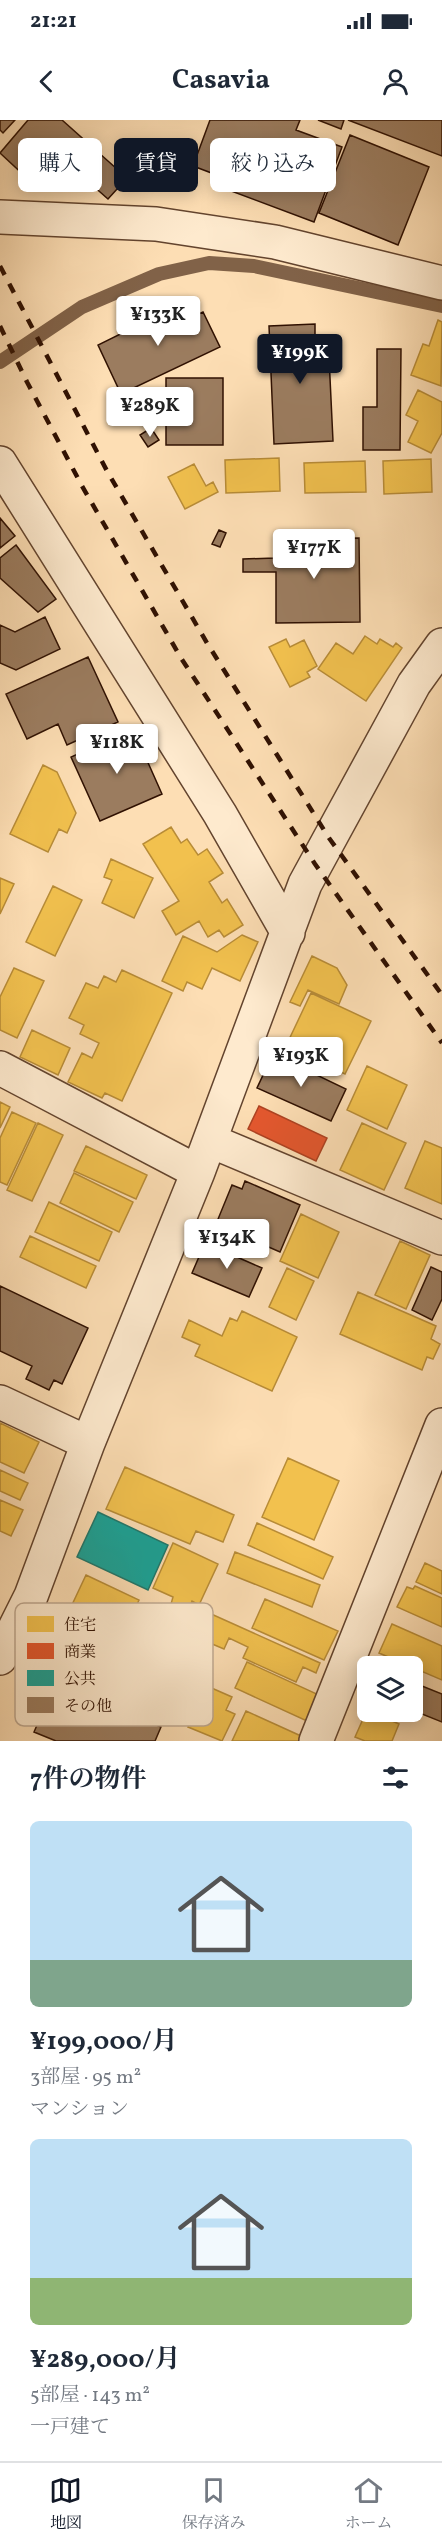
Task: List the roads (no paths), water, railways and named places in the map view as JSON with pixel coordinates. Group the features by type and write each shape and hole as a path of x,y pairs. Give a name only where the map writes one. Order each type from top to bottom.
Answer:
{"street":[{"path":"0,217 156,224 275,242 442,283"},
{"path":"0,463 220,814 288,933"},
{"path":"28,1603 88,1443 211,1141 305,884 414,684 442,645"},
{"path":"0,1068 198,1172"},
{"path":"211,1141 442,1238"},
{"path":"0,1402 88,1443"},
{"path":"316,1741 442,1425"},
{"path":"0,1658 15,1628"}],"waterway":[{"path":"0,362 82,307 159,274 209,263 254,266 442,306"}],"railway":[{"path":"0,266 107,471 207,643 329,838 442,995"},
{"path":"0,326 82,486 181,658 315,864 442,1043"}]}
